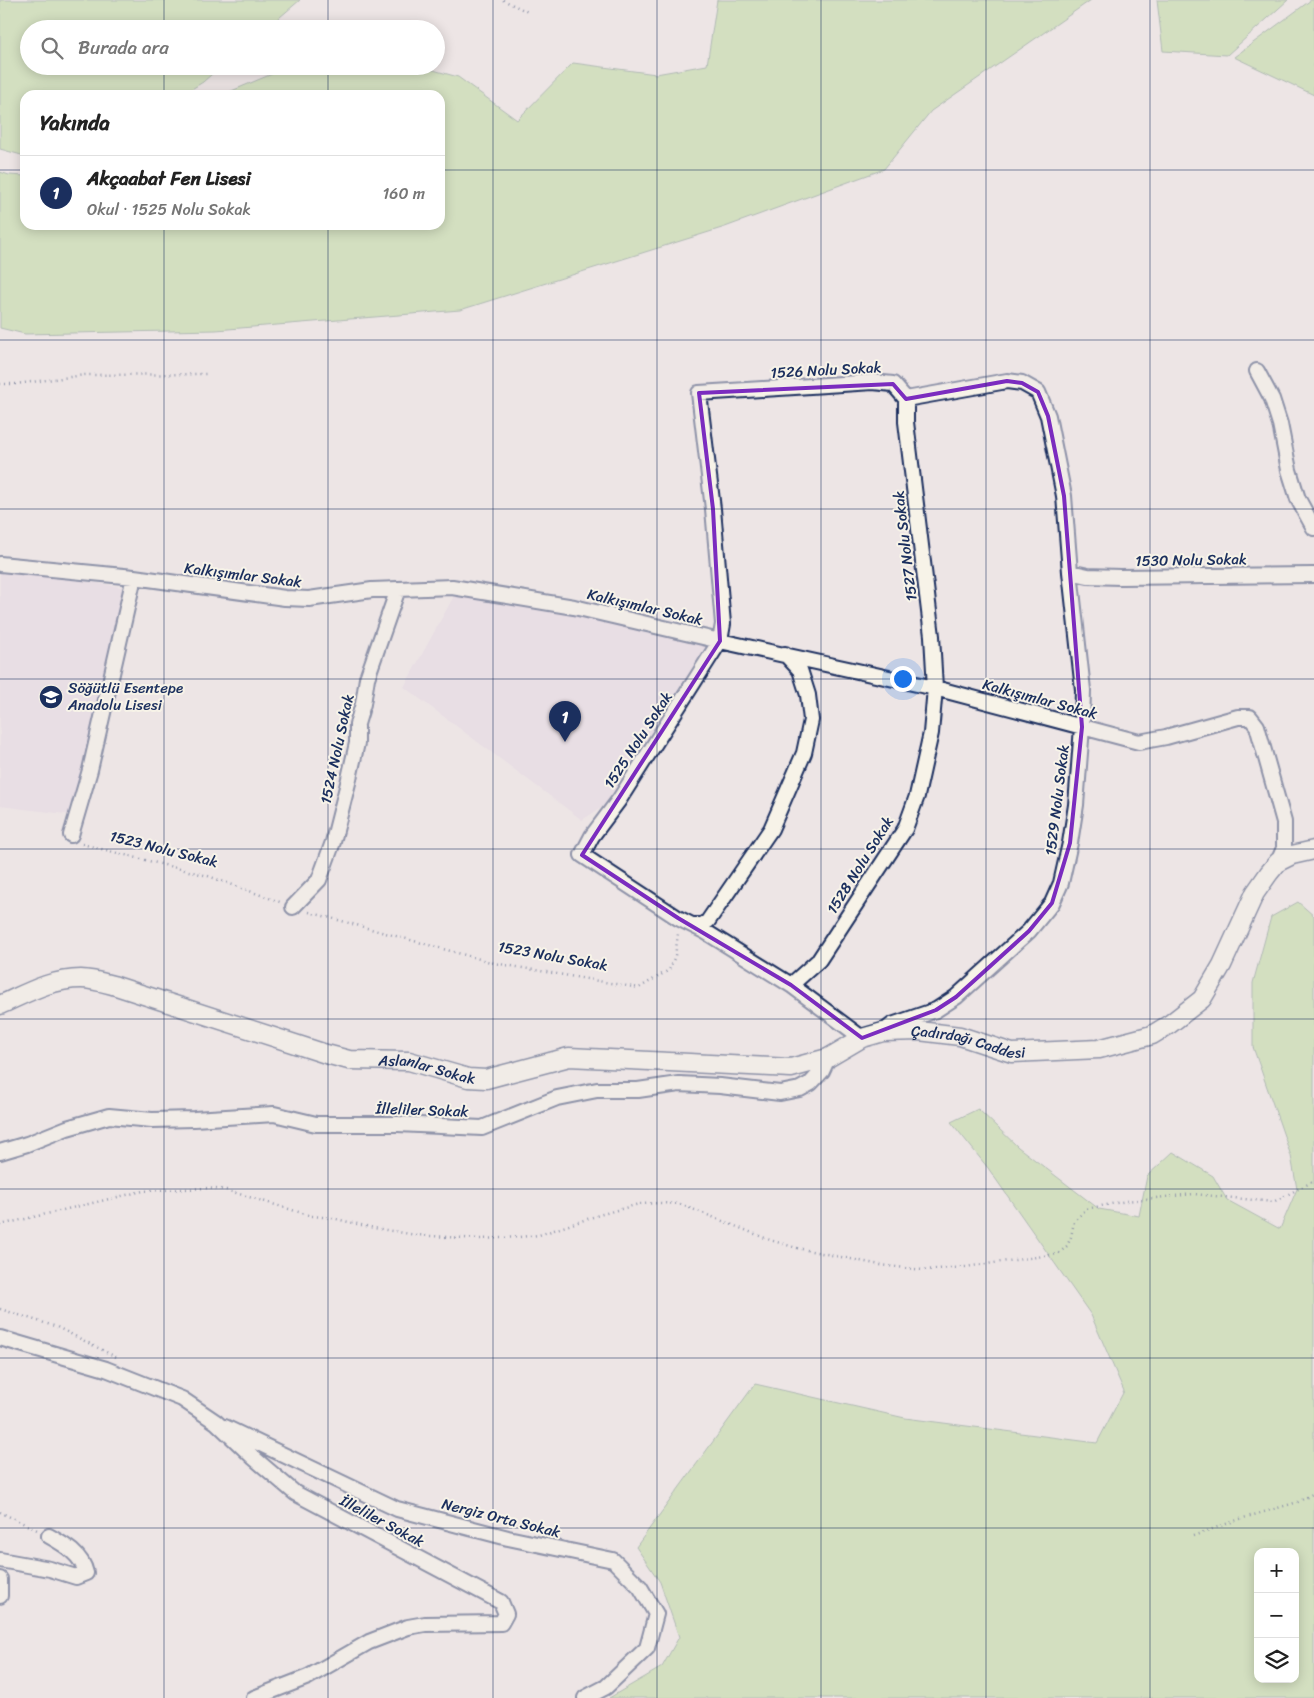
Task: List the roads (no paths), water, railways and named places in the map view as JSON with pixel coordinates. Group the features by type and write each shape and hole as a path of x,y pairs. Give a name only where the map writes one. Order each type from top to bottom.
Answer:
{"street":[{"path":"1257,371 1272,399 1298,499 1314,528"},
{"path":"906,400 1007,381 1022,383 1038,392 1048,416 1064,496 1070,572"},
{"name":"1526 Nolu Sokak","path":"720,641 722,624 713,509 699,393 873,382 893,384 906,400"},
{"name":"1527 Nolu Sokak","path":"906,400 906,422 932,636 935,688"},
{"name":"Kalkışımlar Sokak","path":"0,564 134,577 285,598 309,599 372,590 452,587 574,606 720,641 935,688 1139,742 1166,738 1238,717 1250,717 1257,726 1284,822 1284,848 1278,862"},
{"name":"1530 Nolu Sokak","path":"1070,572 1088,576 1120,577 1314,574"},
{"name":"1529 Nolu Sokak","path":"883,1032 892,1025 936,1010 956,997 1029,932 1052,903 1061,883 1076,805 1082,727 1082,690 1070,572"},
{"path":"71,835 90,770 134,577"},
{"name":"1524 Nolu Sokak","path":"293,907 319,880 333,842 357,743 357,724 363,704 367,678 398,589"},
{"name":"1525 Nolu Sokak","path":"692,925 678,918 582,855 592,836 619,800 720,641"},
{"path":"692,925 702,925 708,921 771,829 804,753 811,720 808,695 800,670 785,654"},
{"name":"1528 Nolu Sokak","path":"791,985 819,960 904,829 917,796 931,734 935,688"},
{"path":"1278,862 1314,850"},
{"name":"Çadırdağı Caddesi","path":"862,1038 883,1032 919,1031 960,1036 988,1047 1012,1053 1099,1049 1152,1035 1170,1024 1202,999 1222,965 1255,893 1278,862"},
{"path":"692,925 791,985 862,1038"},
{"name":"Aslanlar Sokak","path":"0,1005 40,986 61,980 83,979 116,986 349,1060 409,1061 468,1078 486,1079 569,1057 786,1068 828,1058 862,1038"},
{"name":"İlleliler Sokak","path":"0,1152 28,1144 67,1128 109,1116 152,1120 194,1120 274,1114 316,1124 398,1124 482,1128 556,1098 597,1090 638,1090 679,1084 720,1086 780,1093 800,1089 811,1083 822,1071 828,1058"},
{"name":"İlleliler Sokak","path":"0,1338 106,1369 182,1399 216,1422 295,1493 501,1602 506,1614 501,1623 425,1624 408,1628 369,1642 308,1677 254,1698"},
{"name":"Nergiz Orta Sokak","path":"216,1422 397,1508 508,1538 613,1560 640,1587 656,1614 647,1648 606,1687 585,1698"},
{"path":"0,1560 50,1569 76,1577 86,1573 84,1563 59,1541 49,1536"},
{"path":"0,1579 0,1596"}],"place":[{"name":"Söğütlü Esentepe Anadolu Lisesi","path":"51,697"},
{"name":"Akçaabat Fen Lisesi","path":"565,742"}]}
